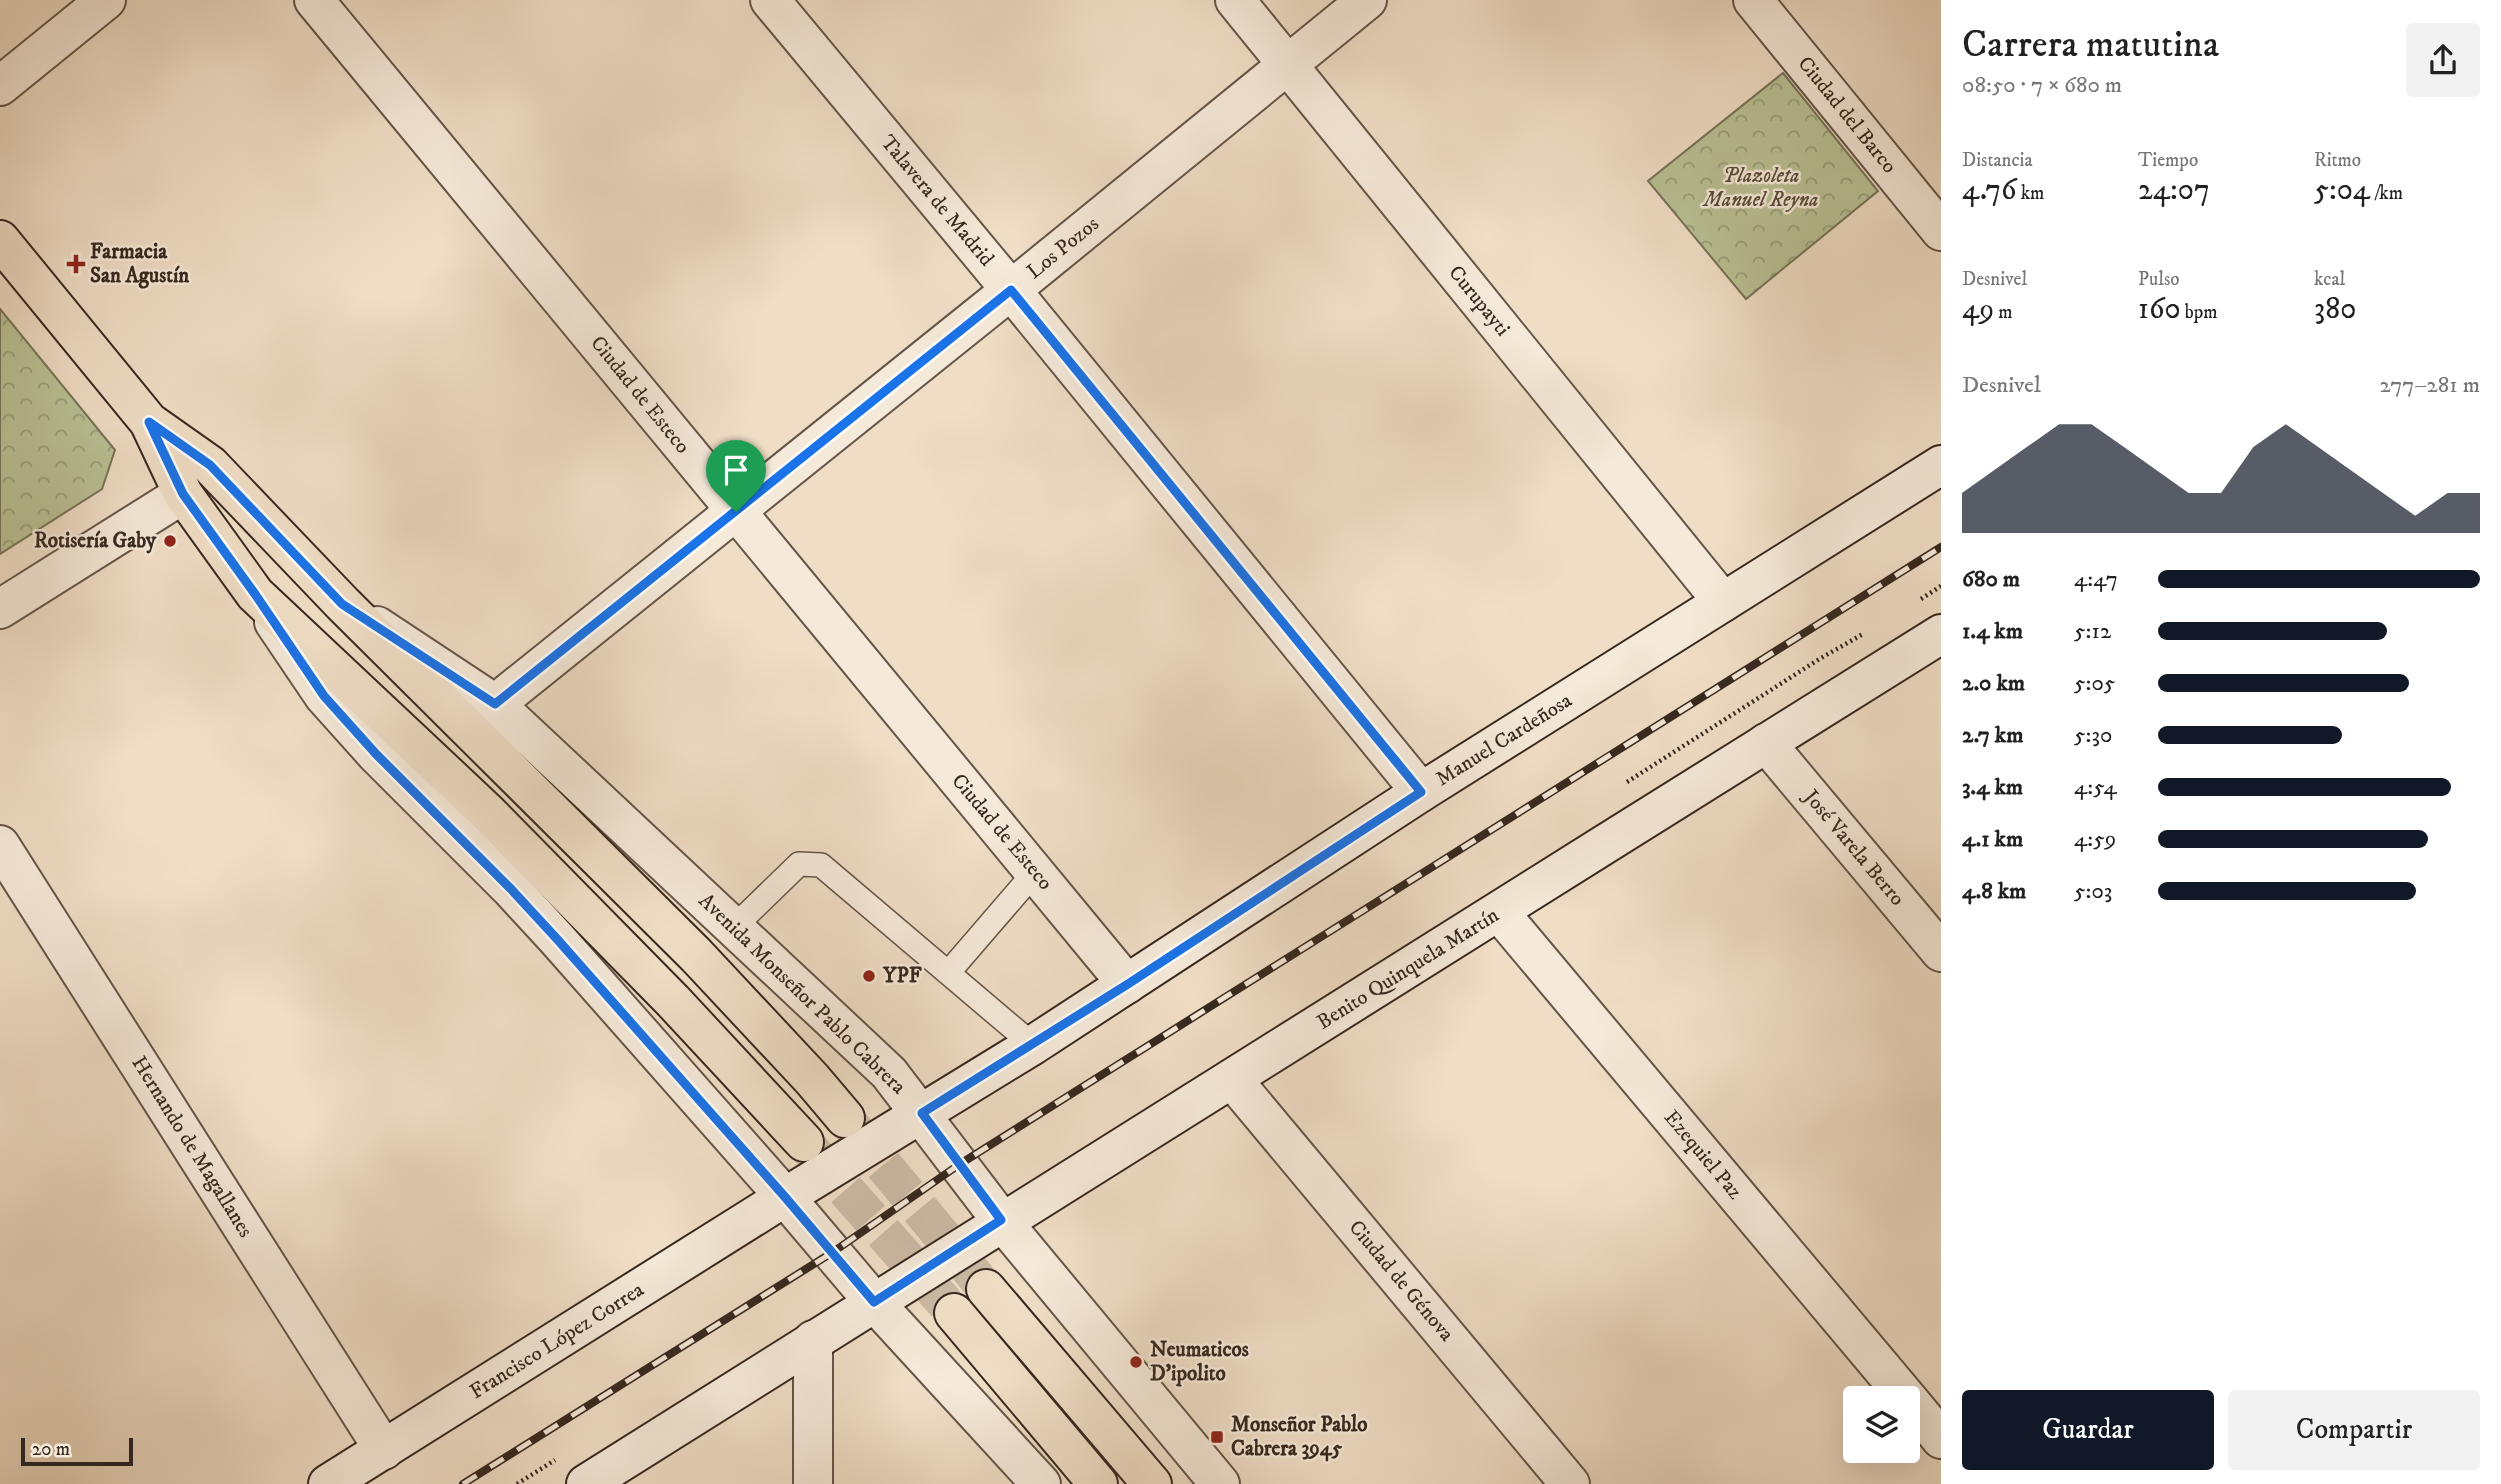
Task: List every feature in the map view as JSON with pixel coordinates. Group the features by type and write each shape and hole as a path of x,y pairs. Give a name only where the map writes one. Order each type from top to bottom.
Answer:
{"main road":[{"name":"Avenida Monseñor Pablo Cabrera","path":"0,240 149,422 183,494 255,594 487,811 682,1011 804,1142"},
{"name":"Avenida Monseñor Pablo Cabrera","path":"149,422 210,465 342,604 696,955 845,1118"},
{"path":"986,1289 1152,1484"},
{"path":"954,1313 1098,1484"}],"street":[{"path":"0,86 106,0"},
{"name":"Ciudad de Esteco","path":"314,0 1128,984"},
{"name":"Talavera de Madrid","path":"770,0 1421,792"},
{"name":"Curupayti","path":"1235,0 1723,602"},
{"name":"Los Pozos","path":"495,704 1289,66 1367,0"},
{"name":"Ciudad del Barco","path":"1753,0 1941,231"},
{"name":"Manuel Cardeñosa","path":"785,1197 1033,1045 1421,792 1941,465"},
{"path":"0,609 183,494"},
{"name":"Avenida Monseñor Pablo Cabrera","path":"255,594 324,696 376,754 548,929 874,1302 1041,1484"},
{"name":"Avenida Monseñor Pablo Cabrera","path":"342,604 495,704 889,1073 1001,1220 1220,1484"},
{"name":"Benito Quinquela Martín","path":"874,1302 1001,1220 1232,1079 1941,634"},
{"name":"José Varela Berro","path":"1766,743 1941,952"},
{"name":"Hernando de Magallanes","path":"0,845 384,1450"},
{"name":"Ezequiel Paz","path":"1499,912 1896,1386"},
{"name":"Ciudad de Génova","path":"1232,1079 1570,1484"},
{"name":"Francisco López Correa","path":"328,1484 785,1197"},
{"path":"586,1484 874,1302"},
{"path":"813,1340 813,1484"},
{"name":"Ezequiel Paz","path":"1920,1414 1941,1439"}],"lane":[{"path":"733,928 799,864 821,865 1033,1045"},
{"path":"948,973 1035,873"}],"green space":[{"name":"Plazoleta Manuel Reyna","path":"1783,73 1878,191 1746,299 1648,181"},
{"path":"0,309 115,450 102,489 0,554"}],"tunnel":[{"path":"847,1121 986,1289"},
{"path":"808,1147 954,1313"}],"railway":[{"path":"463,1484 833,1252 960,1164 1941,547"}],"place":[{"name":"Farmacia San Agustín","path":"76,264"},
{"name":"Rotisería Gaby","path":"170,541"},
{"name":"YPF","path":"869,976"},
{"name":"Neumaticos D’ipolito","path":"1136,1362"},
{"name":"Monseñor Pablo Cabrera 3945","path":"1217,1437"}],"route":[{"path":"1011,290 1421,792 1128,984 922,1113 1001,1220 874,1302 557,939 376,754 324,696 183,494 149,422 210,465 342,604 495,704 736,512 1011,290"}]}
